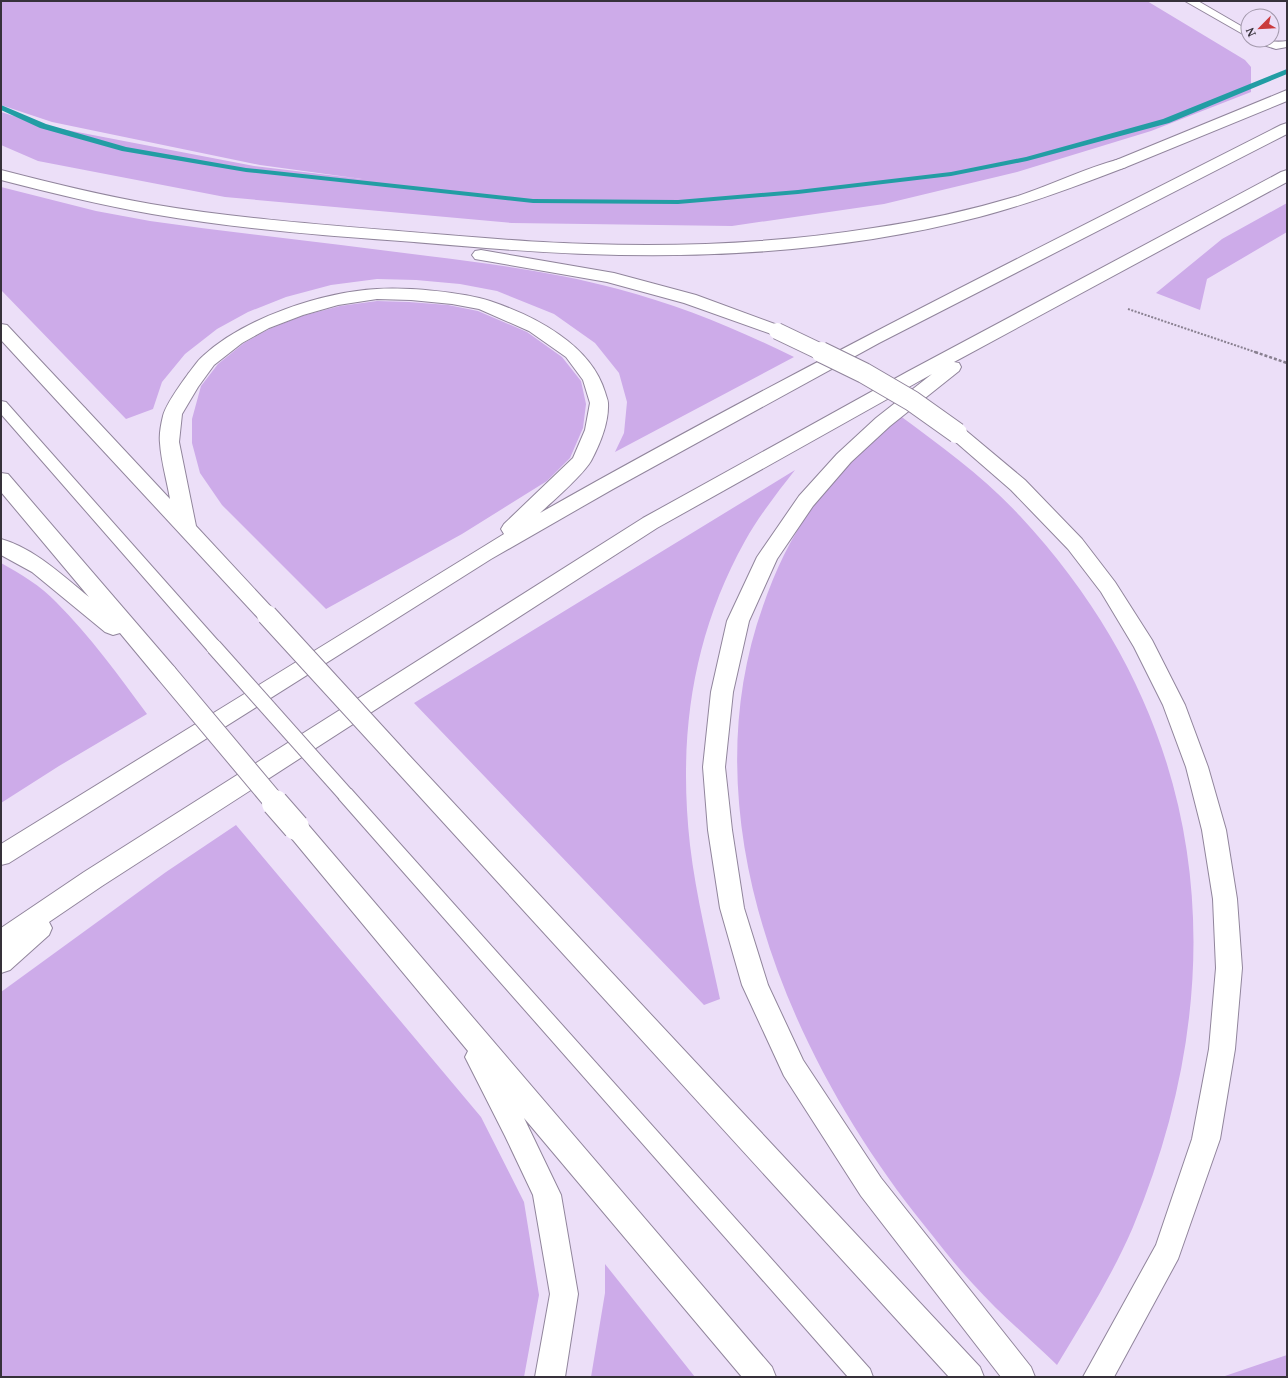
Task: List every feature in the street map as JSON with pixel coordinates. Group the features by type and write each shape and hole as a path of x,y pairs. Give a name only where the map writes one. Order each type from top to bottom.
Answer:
{"highway":[{"path":"346,233 608,250 679,250 809,242 891,230 958,216 1022,200 1120,164 1287,95"},
{"path":"1,856 484,554 606,484 872,339 1287,128"},
{"path":"1,174 46,188 170,212 346,233 608,277 690,299 777,331 864,373 912,401 957,433 1018,485 1075,544 1108,587 1144,645 1174,705 1197,767 1214,830 1225,899 1229,968 1222,1049 1206,1139 1168,1250 1098,1377"},
{"path":"1,941 93,879 650,523 907,379 991,336 1287,175"},
{"path":"186,528 169,442 173,414 190,385 208,361 236,339 263,324 297,311 337,300 378,294 411,295 452,299 484,305 535,327 572,353 592,379 599,403 595,430 581,461 557,486 484,554"},
{"path":"1,329 267,615 969,1377"},
{"path":"991,336 883,422 844,458 806,501 767,556 738,621 722,692 714,767 720,830 732,908 756,985 793,1068 872,1187 1020,1377"},
{"path":"1,479 761,1377"},
{"path":"1,546 44,571 72,592 167,674"},
{"path":"1,850 35,834"},
{"path":"1,963 93,879"},
{"path":"456,1018 515,1126 548,1195 564,1294 550,1377"}],"lane":[{"path":"1190,1 1240,29"},
{"path":"1,405 862,1377"}],"path":[{"path":"1128,309 1287,363"}],"shaded area":[{"path":"1,1 1147,1 1245,60 1251,67 1251,92 1151,131 1017,172 884,204 732,226 512,223 225,197 38,161 1,145 1,112 46,126 254,166 362,179 260,165 52,122 1,105"},
{"path":"1,187 96,211 150,221 476,262 571,278 641,295 663,302 729,327 794,357 615,452 624,433 627,402 619,373 595,343 554,314 497,291 460,284 416,280 377,279 331,285 286,297 248,312 217,329 185,354 162,382 153,409 126,419 1,290"},
{"path":"1287,203 1287,232 1207,279 1200,310 1156,293 1222,239"},
{"path":"377,301 448,305 478,311 527,332 562,357 581,381 586,404 583,428 570,458 547,481 462,534 326,609 222,505 200,473 192,443 192,419 201,386 218,364 244,343 269,329 302,316 340,306"},
{"path":"899,415 962,462 992,488 1020,516 1084,595 1133,678 1167,764 1187,853 1193,945 1186,1038 1166,1132 1133,1227 1125,1245 1097,1298 1057,1365 993,1305 967,1277 924,1225 875,1159 832,1088 794,1012 765,933 745,851 737,769 743,687 763,606 784,555 804,519 842,471"},
{"path":"795,470 756,523 727,577 712,614 701,651 693,688 688,727 686,766 690,845 699,903 720,999 704,1005 414,703"},
{"path":"1,563 16,571 44,591 69,615 115,671 147,714 59,766 1,803"},
{"path":"236,825 481,1117 524,1202 539,1295 524,1377 1,1377 1,992 166,872"},
{"path":"605,1264 695,1377 591,1377 605,1293"},
{"path":"1287,1355 1287,1377 1222,1377"}],"waterway":[{"path":"1,107 43,126 125,149 246,170 533,201 678,202 798,192 951,174 1027,159 1166,121 1287,71"}]}
